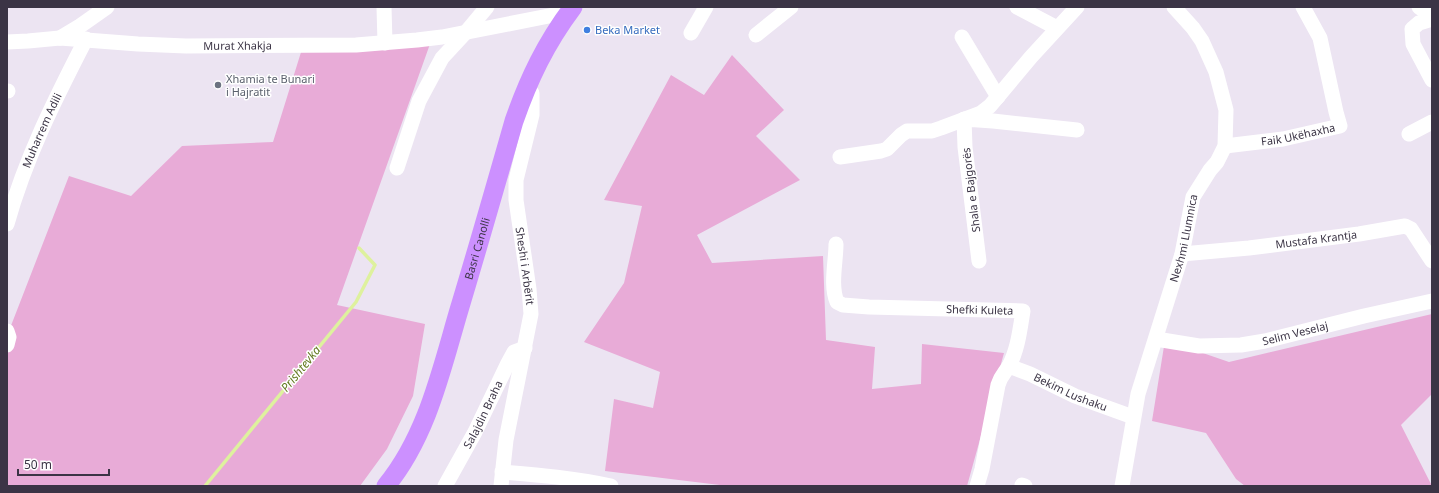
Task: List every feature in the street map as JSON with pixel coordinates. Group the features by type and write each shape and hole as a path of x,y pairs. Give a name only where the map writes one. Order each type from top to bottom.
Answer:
{"main road":[{"name":"Basri Canolli","path":"386,486 402,464 415,440 436,389 507,145 526,87 543,50 571,9"}],"street":[{"path":"60,38 107,7"},
{"path":"384,7 385,43"},
{"path":"397,168 419,101 442,58 487,7"},
{"path":"691,33 706,7"},
{"path":"756,35 791,7"},
{"path":"1017,7 1057,28"},
{"path":"840,157 881,151 887,149 907,131 932,130 981,113 990,106 1077,7"},
{"name":"Faik Ukëhaxha","path":"1225,146 1283,140 1340,126 1320,38 1303,7"},
{"path":"1419,7 1432,18 1412,29 1413,44 1432,80"},
{"name":"Murat Xhakja","path":"7,42 28,42 60,38 186,46 385,43 417,40 467,31 571,9"},
{"name":"Nexhmi Llumnica","path":"1122,486 1138,394 1182,254 1193,198 1210,170 1217,162 1225,146 1226,110 1216,72 1202,41 1182,10"},
{"path":"962,37 998,97"},
{"name":"Muharrem Adili","path":"7,224 13,190 33,150 50,110 86,39"},
{"name":"Sheshi i Arbërit","path":"526,87 532,93 533,104 532,115 516,180 516,200 529,289 531,314 509,427 501,479 551,476 584,480 611,486"},
{"path":"964,119 1077,130"},
{"name":"Shala e Bajgorës","path":"964,119 965,148 979,261"},
{"path":"1409,134 1432,122"},
{"name":"Mustafa Krantja","path":"1182,254 1257,247 1360,234 1405,226 1411,230 1432,261"},
{"name":"Shefki Kuleta","path":"836,244 833,285 834,295 837,302 843,305 1023,311 1018,342 1009,366 1001,376 998,385 977,486"},
{"name":"Selim Veselaj","path":"1156,339 1199,346 1241,345 1266,341 1364,316 1432,301"},
{"path":"7,331 9,337 7,345"},
{"name":"Salajdin Braha","path":"445,486 475,432 514,352 525,348"},
{"name":"Bekim Lushaku","path":"1009,366 1030,374 1075,396 1133,417"}],"shaded area":[{"path":"430,44 337,305 425,324 413,396 387,449 360,486 7,486 7,336 69,176 131,196 182,146 273,142 302,49"},
{"path":"732,55 784,110 756,136 800,180 697,235 712,263 823,256 826,340 875,347 872,389 921,384 922,344 1004,353 967,486 728,486 605,471 614,399 653,408 660,372 584,342 624,283 642,206 604,200 671,75 704,95"},
{"path":"1432,314 1432,394 1401,425 1432,486 1245,486 1236,479 1206,433 1152,421 1165,340 1229,362"}],"waterway":[{"name":"Prishtevka","path":"205,486 356,302 375,265 359,248"}],"place":[{"name":"Beka Market","path":"587,30"},
{"name":"Xhamia te Bunari i Hajratit","path":"218,85"}]}
